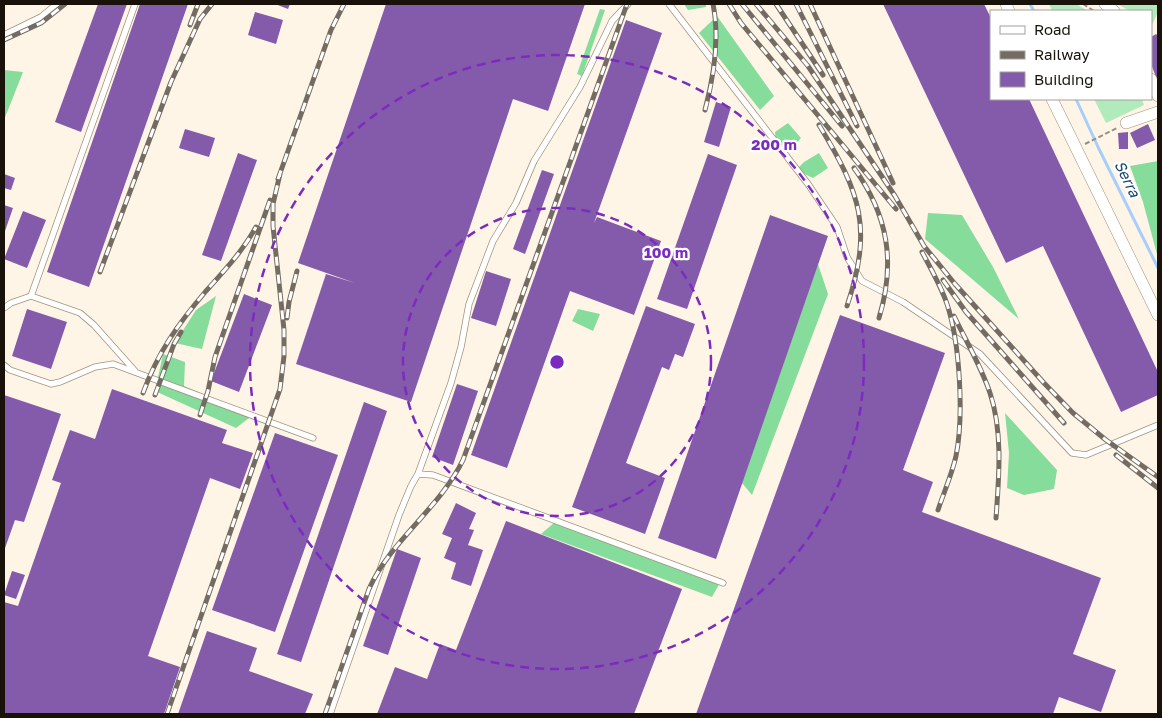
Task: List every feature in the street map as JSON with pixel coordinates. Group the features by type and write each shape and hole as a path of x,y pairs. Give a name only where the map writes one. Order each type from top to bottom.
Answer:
{"street":[{"path":"1152,81 1158,96"},
{"path":"1052,100 1158,315"},
{"path":"1126,124 1158,112"}],"lane":[{"path":"4,34 41,17 56,4"},
{"path":"31,296 135,4"},
{"path":"330,714 399,515 410,486 418,474 451,383 461,347 469,304 494,241 516,203 534,161 580,86 612,21 628,4"},
{"path":"669,4 808,184 837,227 847,257 862,280 903,302 980,354 1072,453 1086,455 1158,425"},
{"path":"4,308 11,303 31,296 80,313 94,325 137,373"},
{"path":"4,365 10,370 51,384 96,367 113,364 312,438"},
{"path":"418,474 433,476 723,583"}],"path":[{"path":"1082,146 1108,133"}],"green space":[{"path":"684,4 706,4 706,7 688,10"},
{"path":"1049,4 1076,4 1086,10 1052,10"},
{"path":"1117,4 1158,4 1158,12 1152,25 1152,10 1128,10"},
{"path":"600,9 605,10 582,76 577,74"},
{"path":"717,16 774,96 760,110 699,33"},
{"path":"4,70 23,72 4,120"},
{"path":"1094,100 1142,100 1144,105 1106,123"},
{"path":"788,123 801,138 794,146 776,144 775,132"},
{"path":"819,153 828,168 813,178 796,170 804,162"},
{"path":"1158,161 1158,258 1143,202 1130,166"},
{"path":"928,213 962,215 993,267 1019,319 925,239"},
{"path":"818,264 828,294 752,495 742,483"},
{"path":"216,296 202,349 175,343 196,310"},
{"path":"578,309 600,314 593,331 572,321"},
{"path":"163,354 185,362 184,386 253,415 236,428 155,391"},
{"path":"1005,413 1057,470 1054,489 1024,495 1007,488 1009,453"},
{"path":"555,522 722,579 712,597 541,534"}],"building":[{"path":"98,4 127,4 81,132 55,122"},
{"path":"140,4 188,4 89,287 47,272"},
{"path":"275,4 290,4 288,9"},
{"path":"386,4 585,4 548,111 513,99 411,402 296,364 326,274 355,283 298,263"},
{"path":"883,4 984,4 990,16 990,100 1029,100 1158,372 1158,395 1121,412 1043,246 1006,263"},
{"path":"255,12 283,20 276,44 248,35"},
{"path":"626,20 662,33 594,223 597,217 661,241 634,315 570,291 507,468 471,455"},
{"path":"1156,34 1158,36 1158,82 1152,67 1152,36"},
{"path":"716,102 731,107 719,147 704,142"},
{"path":"1148,124 1155,140 1137,148 1130,133"},
{"path":"185,129 215,138 209,157 179,148"},
{"path":"1128,132 1128,149 1119,149 1118,133"},
{"path":"238,153 257,160 221,261 202,255"},
{"path":"708,154 737,165 687,309 657,299"},
{"path":"542,170 554,174 525,254 513,249"},
{"path":"4,174 15,178 11,190 4,188"},
{"path":"4,205 13,208 4,234"},
{"path":"23,211 46,220 27,268 4,259"},
{"path":"770,215 828,236 716,559 658,538"},
{"path":"486,271 511,279 496,326 471,318"},
{"path":"244,294 272,305 239,392 211,381"},
{"path":"646,306 695,324 683,357 675,354 669,370 662,367 626,463 665,478 645,534 572,507"},
{"path":"27,309 67,322 51,369 12,356"},
{"path":"840,315 945,353 903,470 933,482 922,512 1101,578 1073,654 1116,670 1101,712 1059,697 1053,714 696,714"},
{"path":"457,384 478,391 453,465 432,457"},
{"path":"112,389 227,430 222,443 253,453 240,489 210,478 148,656 180,667 164,714 4,714 4,602 18,606 61,483 52,480 70,430 95,439"},
{"path":"4,395 61,414 24,522 15,520 4,551"},
{"path":"364,402 387,411 301,662 277,654"},
{"path":"275,433 338,455 275,632 212,610"},
{"path":"456,503 476,513 469,529 474,530 468,545 483,550 471,586 451,579 456,563 444,558 452,538 442,534"},
{"path":"506,521 682,589 634,714 377,714 395,667 427,679 440,644 456,650"},
{"path":"397,549 421,558 388,655 363,646"},
{"path":"12,571 25,575 16,599 4,595"},
{"path":"207,631 257,648 249,671 313,694 305,714 178,714"}],"waterway":[{"name":"Serra","path":"1030,4 1033,10"},
{"name":"Serra","path":"1076,100 1158,268"}],"railway":[{"path":"4,40 41,23 65,4"},
{"path":"190,25 198,4"},
{"path":"100,272 171,82 200,19 212,4"},
{"path":"278,179 331,30 344,4"},
{"path":"325,714 369,589 378,571 441,494 463,460 627,4"},
{"path":"705,110 711,84 716,44 713,4"},
{"path":"729,4 741,23 896,209"},
{"path":"742,4 842,126"},
{"path":"756,4 808,66 895,196 924,246 955,284 1073,413 1106,440 1158,477"},
{"path":"776,4 823,75"},
{"path":"796,4 857,126"},
{"path":"810,4 893,183"},
{"path":"819,125 845,171 858,212 861,233 859,255 855,279 847,306"},
{"path":"854,168 875,203 886,240 888,258 887,278 879,318"},
{"path":"167,714 280,389 284,356 284,330 273,226 273,204 280,174"},
{"path":"200,415 208,391 215,357 270,200"},
{"path":"143,393 155,364 178,327 239,253 256,227"},
{"path":"922,252 947,304 958,359 960,421 956,456 938,510"},
{"path":"287,318 297,271"},
{"path":"943,280 966,312 1064,423"},
{"path":"954,316 982,373 994,408 999,455 996,518"},
{"path":"155,395 174,344 181,332"},
{"path":"1116,455 1158,488"}]}
